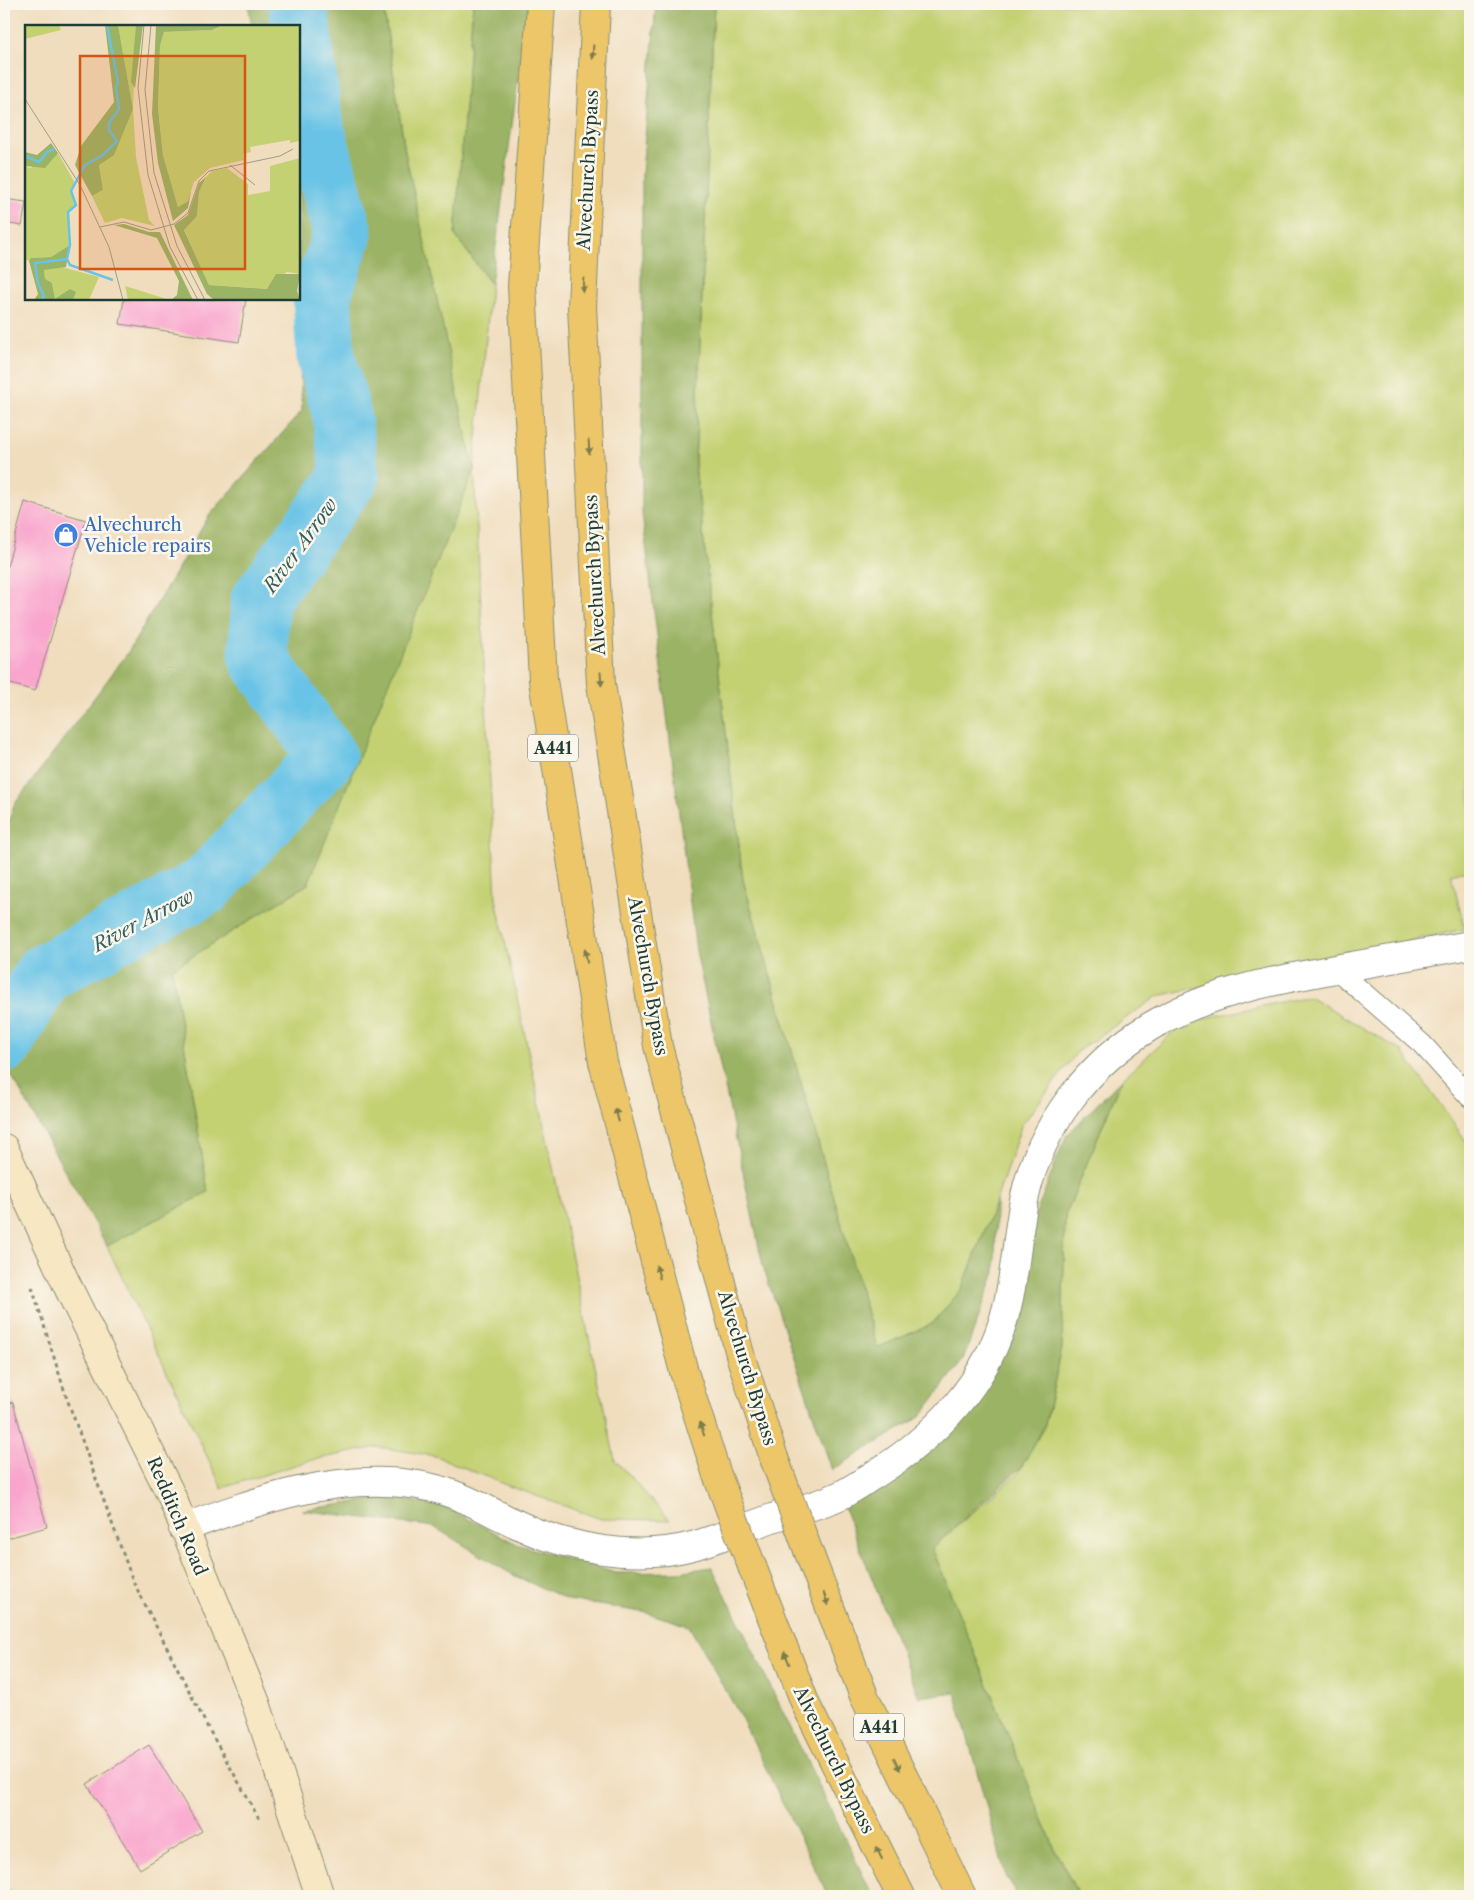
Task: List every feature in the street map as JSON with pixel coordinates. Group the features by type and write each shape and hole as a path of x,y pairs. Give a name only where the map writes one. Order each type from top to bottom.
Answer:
{"highway":[{"name":"Alvechurch Bypass","path":"542,4 522,286 542,680 603,1062 684,1372 717,1475 806,1706 901,1896"},
{"name":"Alvechurch Bypass","path":"596,4 582,306 601,684 658,1046 740,1358 774,1458 864,1696 962,1896"}],"main road":[{"name":"Redditch Road","path":"4,1149 66,1283 171,1495 256,1703 320,1896"}],"street":[{"path":"183,1528 263,1498 299,1490 359,1482 390,1482 422,1485 451,1494 482,1506 519,1526 574,1545 602,1551 634,1552 693,1546 842,1495 904,1456 936,1429 964,1397 987,1360 1007,1309 1026,1192 1040,1150 1058,1113 1087,1079 1116,1050 1153,1024 1204,1000 1257,984 1470,945"}],"lane":[{"path":"1336,969 1422,1044 1470,1096"}],"path":[{"path":"29,1280 66,1396 133,1582 207,1726 262,1824"}],"green space":[{"path":"248,4 383,4 405,152 474,470 308,884 172,969 208,1192 107,1246 4,1062 4,836 14,805 127,654 209,516 302,411 297,300 300,300 300,25 252,25"},
{"path":"383,4 473,4 455,235 491,284 474,470 496,899 615,1460 670,1520 601,1519 506,1485 436,1456 377,1447 308,1461 222,1488 107,1246 208,1192 172,969 308,884 405,152"},
{"path":"473,4 528,4 491,284 455,235"},
{"path":"656,4 714,4 695,465 743,880 877,1348 932,1324 962,1289 996,1201 995,1272 963,1360 920,1417 832,1470 763,1266 696,951 642,513 642,174"},
{"path":"714,4 1470,4 1470,869 1451,874 1465,929 1158,996 1078,1051 1021,1126 996,1201 962,1289 932,1324 877,1348 743,880 695,465"},
{"path":"1309,996 1402,1051 1466,1141 1470,1141 1470,1896 1079,1896 1056,1852 932,1548 1017,1474 1045,1425 1062,1348 1065,1216 1122,1079 1183,1023"},
{"path":"1122,1079 1065,1216 1062,1348 1045,1425 1022,1466 932,1548 1056,1852 1079,1896 1018,1896 1005,1873 955,1692 919,1697 844,1508 912,1467 961,1420 1019,1322 1033,1221 1066,1136"},
{"path":"391,1497 445,1507 519,1545 616,1573 678,1572 712,1567 873,1896 828,1896 742,1719 689,1626 648,1613 568,1600 513,1575 434,1527 302,1510"}],"building":[{"path":"4,199 25,202 22,226 4,223"},
{"path":"124,300 246,300 239,342 120,324"},
{"path":"25,502 86,520 35,691 4,682 4,577"},
{"path":"13,1402 47,1527 4,1539 4,1405"},
{"path":"149,1745 202,1831 140,1869 87,1784"}],"waterway":[{"name":"River Arrow","path":"4,1043 43,974 205,886 327,756 258,658 260,600 350,476 341,411 326,358 322,294 343,233 313,121 298,4"},
{"path":"4,1895 10,1896"}],"place":[{"name":"Alvechurch Vehicle repairs","path":"66,535"}]}
